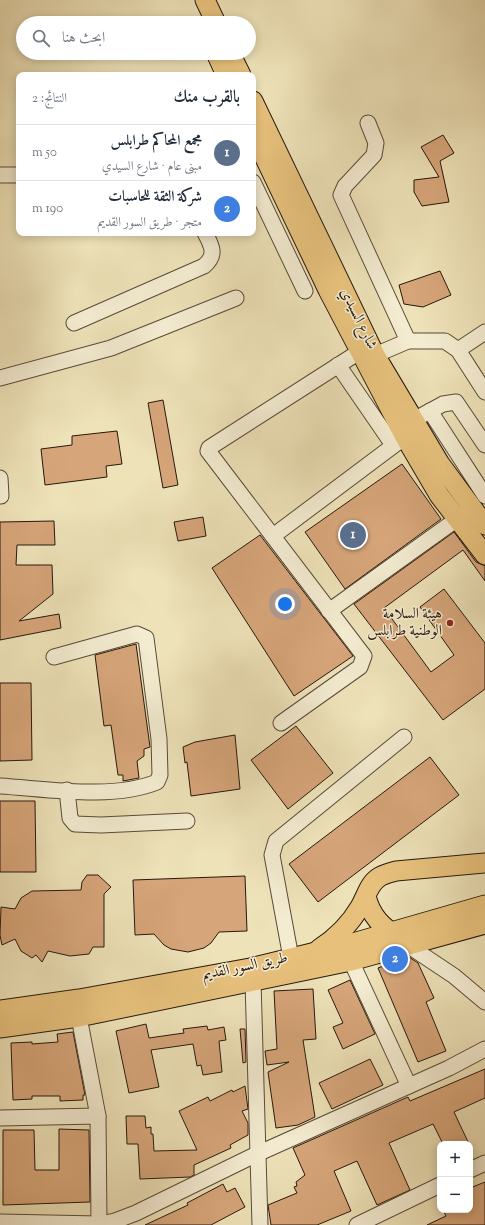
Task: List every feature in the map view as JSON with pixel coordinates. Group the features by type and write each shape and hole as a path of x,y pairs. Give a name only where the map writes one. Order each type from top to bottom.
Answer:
{"main road":[{"path":"191,0 199,16"},
{"path":"205,0 213,16"},
{"path":"219,60 225,72"},
{"path":"234,60 240,72"},
{"name":"شارع السيدي","path":"256,107 404,434 439,495 472,508 485,525"},
{"name":"شارع السيدي","path":"256,139 328,290 367,353"},
{"name":"شارع السيدي","path":"472,508 485,555"},
{"path":"312,953 344,929 352,919 366,896 369,888 377,878 396,871 485,863"},
{"path":"366,896 374,917 409,946"},
{"name":"طريق السور القديم","path":"0,1028 79,1017 252,975 291,958 391,932 485,905"},
{"name":"طريق السور القديم","path":"0,1010 351,961 485,924"}],"street":[{"path":"368,123 376,143 374,155 345,186 341,195 408,342"},
{"path":"0,175 15,175"},
{"path":"256,188 304,291"},
{"path":"74,323 204,266 210,261 213,255 211,243 207,236"},
{"path":"0,378 111,348 236,298"},
{"path":"458,350 485,332"},
{"path":"281,723 360,667 364,656 208,451 209,448 338,365 367,353 408,342 446,342 458,350 485,392"},
{"path":"338,365 404,434"},
{"path":"273,536 404,434 430,411 443,404 456,402 485,445"},
{"path":"329,611 472,508 430,411"},
{"path":"0,478 1,496"},
{"path":"0,786 114,793 144,787 157,782 160,775 158,739 146,638 137,634 54,657"},
{"path":"291,958 272,855 276,841 404,738"},
{"path":"67,790 70,818 75,824 101,825 187,821"},
{"path":"409,946 454,976 485,1002"},
{"path":"351,961 409,1086"},
{"path":"252,975 260,1225"},
{"path":"79,1017 98,1116 99,1224"},
{"path":"0,1222 99,1224 115,1221 136,1213 257,1154 449,1068 485,1049"},
{"path":"0,1118 98,1116"},
{"path":"473,1169 485,1163"},
{"path":"357,1225 437,1186"}],"building":[{"path":"443,135 454,153 440,161 449,202 422,206 414,192 414,180 439,177 421,147"},
{"path":"440,271 451,295 423,307 404,304 399,285"},
{"path":"163,400 178,485 163,488 148,403"},
{"path":"117,431 122,464 106,466 107,477 45,485 41,449 72,445 72,436"},
{"path":"402,464 441,519 345,589 305,532"},
{"path":"203,517 206,536 178,541 174,522"},
{"path":"54,521 55,545 17,545 16,565 52,565 53,594 19,621 59,614 61,628 0,640 0,522"},
{"path":"454,532 476,562 485,566 485,581 463,550 384,608 431,672 454,655 420,607 444,589 485,643 485,689 443,720 354,604"},
{"path":"260,535 353,656 294,696 212,568"},
{"path":"136,644 150,747 144,749 144,756 137,761 139,778 123,781 123,775 118,775 111,725 104,726 95,655"},
{"path":"0,683 31,683 32,760 0,761"},
{"path":"296,726 333,773 288,809 251,760"},
{"path":"235,735 240,789 191,796 187,762 185,763 183,747 195,742"},
{"path":"430,757 459,795 318,902 289,864"},
{"path":"0,801 35,801 36,872 0,872"},
{"path":"87,875 98,875 111,887 104,894 104,947 93,947 89,954 70,956 48,951 42,962 36,955 32,958 21,951 15,939 2,945 0,935 1,907 15,909 21,898 32,891 81,890 82,882"},
{"path":"245,876 247,931 219,932 211,943 204,948 188,952 171,949 164,945 154,934 135,935 133,880"},
{"path":"409,957 418,963 434,998 426,1002 446,1051 418,1062 378,968"},
{"path":"350,980 375,1034 343,1049 333,1027 343,1023 328,990"},
{"path":"313,989 316,1039 303,1040 315,1117 298,1125 276,1128 268,1072 289,1062 267,1065 265,1051 277,1049 274,991"},
{"path":"146,1024 149,1038 184,1033 183,1029 207,1026 208,1030 224,1027 226,1040 219,1041 222,1072 203,1075 201,1065 197,1066 193,1044 151,1050 159,1087 129,1093 116,1031"},
{"path":"240,1029 245,1029 246,1062 243,1063"},
{"path":"73,1032 85,1095 83,1095 83,1100 60,1101 60,1096 32,1096 32,1099 13,1100 11,1043 32,1042 32,1044 58,1042 57,1034"},
{"path":"370,1059 383,1085 332,1109 319,1083"},
{"path":"485,1069 485,1098 454,1112 468,1141 442,1141 433,1124 389,1143 410,1190 377,1205 357,1161 334,1171 351,1211 317,1225 271,1225 268,1205 297,1193 294,1187 297,1186 296,1182 305,1175 293,1148 408,1097 410,1101"},
{"path":"245,1086 248,1109 242,1111 248,1123 248,1135 230,1145 231,1148 194,1165 194,1175 190,1177 140,1179 138,1144 127,1144 126,1116 145,1116 146,1128 151,1127 151,1134 153,1134 154,1151 197,1150 179,1111 208,1097 210,1101 232,1090 233,1092"},
{"path":"59,1129 89,1130 90,1202 3,1205 3,1130 34,1130 35,1170 59,1170"},
{"path":"485,1182 485,1225 427,1225 446,1216 444,1213 473,1213 473,1187"},
{"path":"223,1184 227,1192 235,1188 245,1207 211,1225 145,1225 188,1205 187,1203"}],"place":[{"name":"مجمع المحاكم طرابلس","path":"353,535"},
{"name":"هيئة السلامة الوطنية طرابلس","path":"450,623"},
{"name":"شركة الثقة للحاسبات","path":"395,959"}]}
